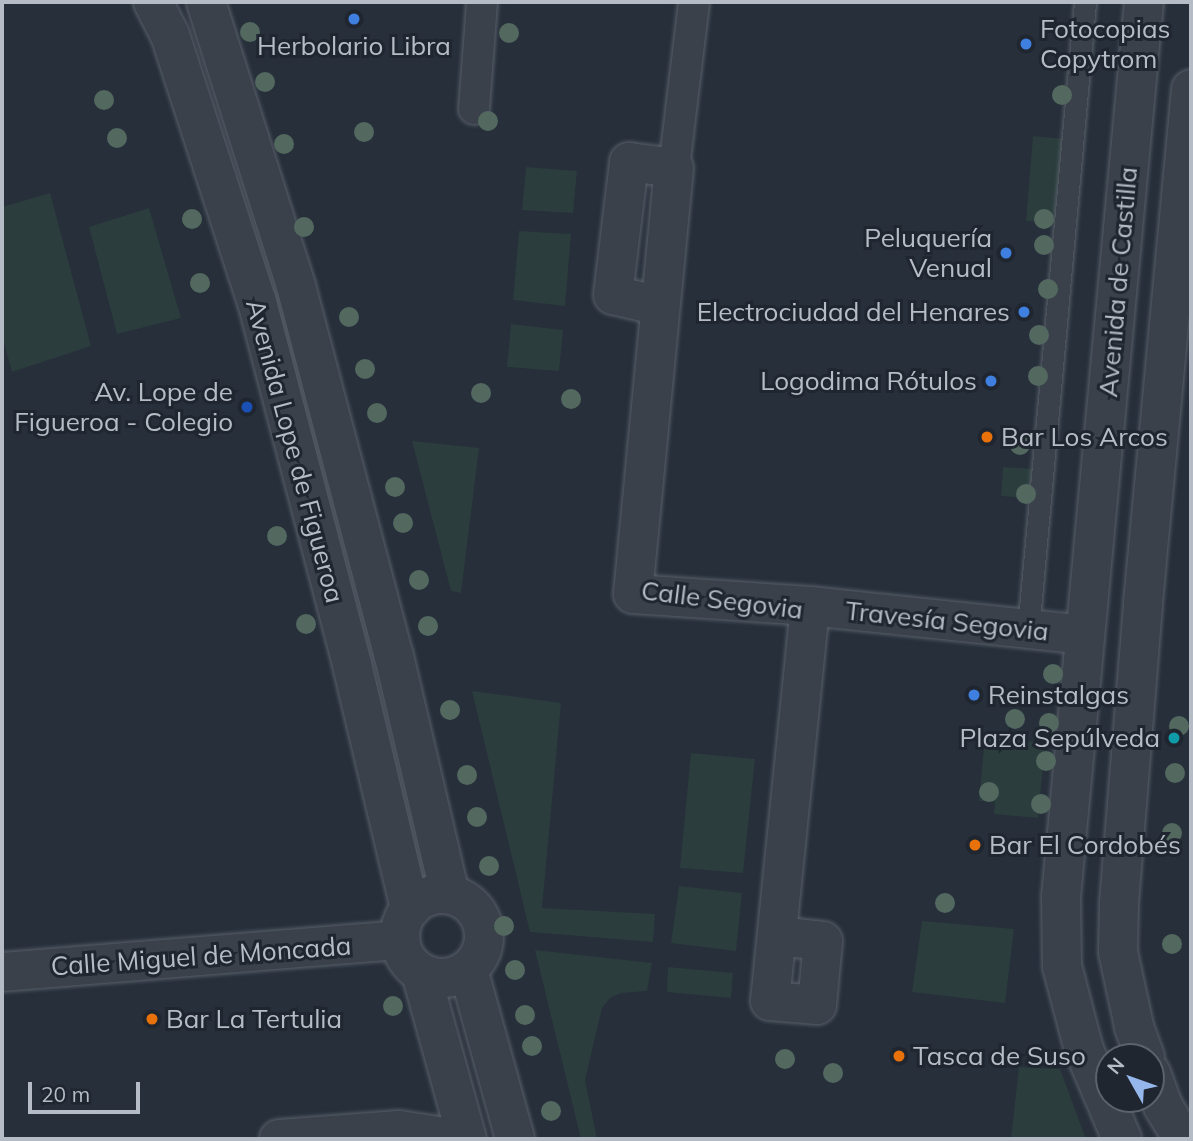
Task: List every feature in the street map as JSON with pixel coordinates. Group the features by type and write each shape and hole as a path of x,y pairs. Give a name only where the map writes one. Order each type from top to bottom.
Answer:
{"street":[{"name":"Avenida Lope de Figueroa","path":"153,2 170,35 257,302 352,665 405,924"},
{"name":"Avenida Lope de Figueroa","path":"206,2 296,286 394,656 450,894"},
{"path":"474,109 482,2"},
{"name":"Calle Segovia","path":"694,2 674,168 633,594 810,606 777,936"},
{"name":"Avenida de Castilla","path":"1122,1139 1084,1050 1062,966 1060,897 1144,2"},
{"name":"Avenida de Castilla","path":"1140,1043 1118,952 1119,903 1143,603 1191,89"},
{"name":"Travesía Segovia","path":"810,606 1084,635"},
{"path":"421,973 450,978 468,969 482,950 485,936 482,922 469,904 450,894 421,900 405,924 410,963 421,973 467,1139"},
{"name":"Calle Miguel de Moncada","path":"2,972 405,924"},
{"path":"468,969 515,1139"},
{"path":"1165,1109 1183,1139"},
{"path":"279,1139 399,1130 458,1139"}],"lane":[{"path":"1028,631 1085,2"}],"shaded area":[{"path":"1033,136 1064,139 1058,223 1026,221"},
{"path":"526,167 577,171 573,213 522,210"},
{"path":"50,193 91,346 12,372 2,336 2,207"},
{"path":"149,208 181,318 117,334 89,227"},
{"path":"519,231 571,234 565,306 513,300"},
{"path":"511,324 563,330 559,371 507,367"},
{"path":"412,441 479,448 461,593 451,591"},
{"path":"1003,467 1033,469 1030,498 1001,496"},
{"path":"472,691 561,703 542,908 655,914 653,942 530,932"},
{"path":"985,737 1045,743 1038,818 994,814 995,802 979,801"},
{"path":"691,753 755,759 743,873 680,868"},
{"path":"679,886 742,893 736,951 671,943"},
{"path":"922,921 1014,929 1005,1003 912,992"},
{"path":"535,950 652,963 647,991 621,993 610,998 602,1008 585,1080 597,1139 581,1139"},
{"path":"668,967 733,973 731,998 667,992"},
{"path":"1019,1067 1060,1069 1086,1139 1011,1139"}],"place":[{"name":"Herbolario Libra","path":"354,19"},
{"name":"Fotocopias Copytrom","path":"1026,44"},
{"name":"Peluquería Venual","path":"1006,253"},
{"name":"Electrociudad del Henares","path":"1024,312"},
{"name":"Logodima Rótulos","path":"991,381"},
{"name":"Av. Lope de Figueroa - Colegio","path":"247,407"},
{"name":"Bar Los Arcos","path":"987,437"},
{"name":"Reinstalgas","path":"974,695"},
{"name":"Plaza Sepúlveda","path":"1174,738"},
{"name":"Bar El Cordobés","path":"975,845"},
{"name":"Bar La Tertulia","path":"152,1019"},
{"name":"Tasca de Suso","path":"899,1056"}]}
